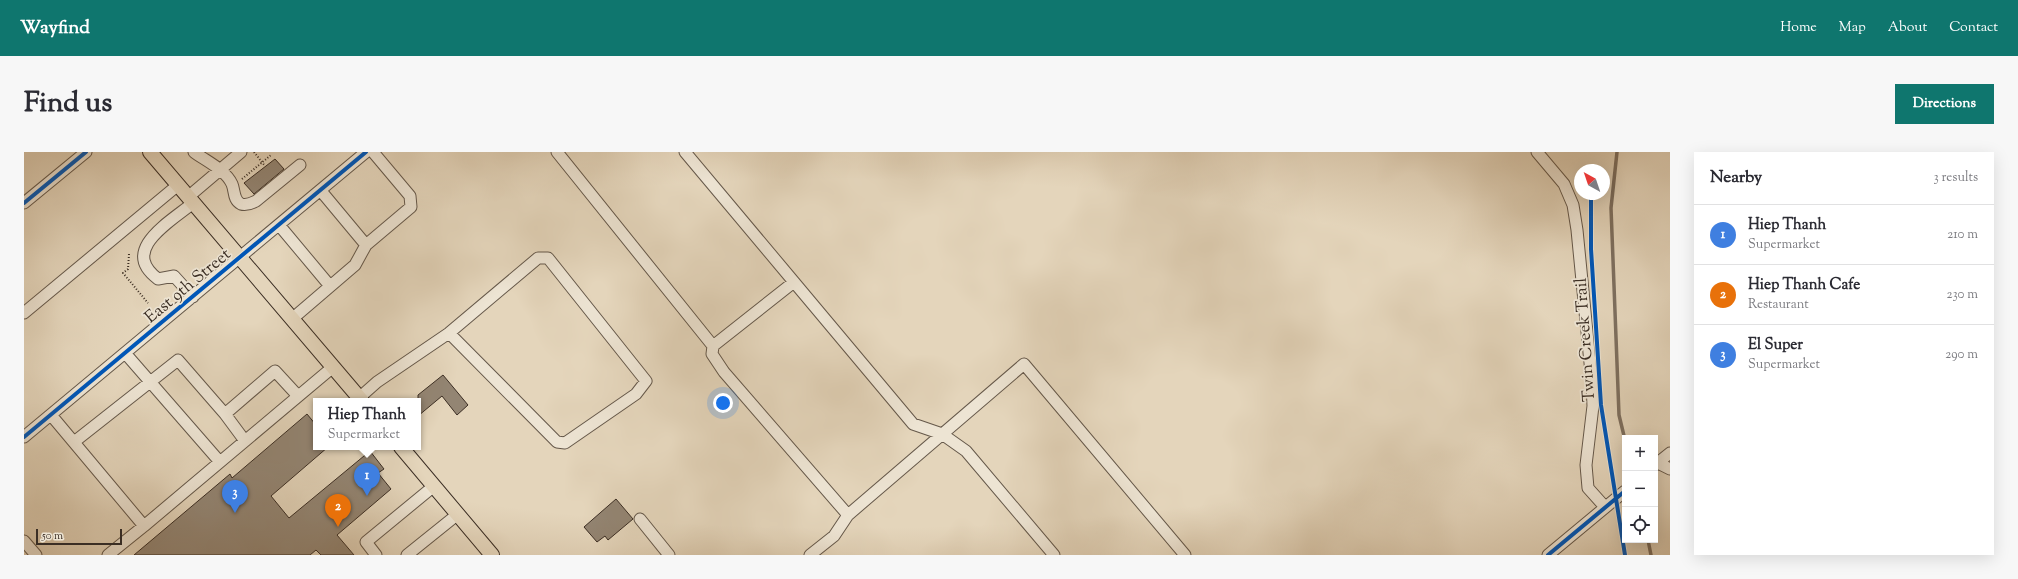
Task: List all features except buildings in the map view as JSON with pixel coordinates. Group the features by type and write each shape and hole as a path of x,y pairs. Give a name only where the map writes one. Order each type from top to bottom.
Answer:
{"main road":[{"path":"150,152 360,398"},
{"path":"404,450 492,555"}],"street":[{"path":"24,203 86,152"},
{"path":"194,152 220,170 232,184 235,198 241,204 248,205 256,201 300,165"},
{"path":"193,298 174,276 158,279 147,270 144,263 144,252 148,240 220,170 241,152"},
{"path":"292,319 355,265 366,245 411,206 410,196 373,152"},
{"path":"557,152 713,346"},
{"path":"685,152 913,424 942,434 966,451 1054,555"},
{"path":"1537,152 1564,184 1573,205 1577,230 1592,383 1593,406 1586,465 1588,488 1605,507"},
{"name":"East 9th Street","path":"24,437 193,298 321,190 360,154"},
{"path":"24,313 178,185"},
{"path":"321,190 366,245"},
{"path":"279,225 330,286"},
{"path":"362,398 377,382 449,333 538,258 548,258 646,381 636,394 565,443 557,442 449,333"},
{"path":"794,282 713,346 712,354 724,372 848,515"},
{"path":"125,353 220,462"},
{"path":"74,442 178,360 225,414 245,441"},
{"path":"810,555 834,536 848,515 1024,364 1185,555"},
{"path":"108,555 333,367"},
{"path":"225,414 275,371 298,396"},
{"path":"51,415 144,526"},
{"path":"1658,462 1670,453"},
{"path":"1658,465 1670,469"},
{"path":"376,555 366,542 434,486"},
{"path":"1548,555 1622,493"},
{"path":"408,555 458,514"},
{"path":"640,519 669,555"},
{"path":"24,541 36,555"}],"path":[{"path":"254,152 265,166"},
{"path":"240,181 271,155"},
{"path":"129,254 128,269 123,273 148,304"}],"waterway":[{"path":"1617,152 1611,208 1619,415 1624,435"},
{"path":"1649,543 1651,555"}],"cycle path":[{"path":"24,203 86,152"},
{"path":"24,437 366,152"},
{"name":"Twin Creek Trail","path":"1591,200 1591,249 1601,405 1625,555"},
{"path":"1548,555 1622,493"}],"place":[{"name":"Hiep Thanh","path":"367,496"},
{"name":"El Super","path":"235,513"},
{"name":"Hiep Thanh Cafe","path":"338,527"}]}
